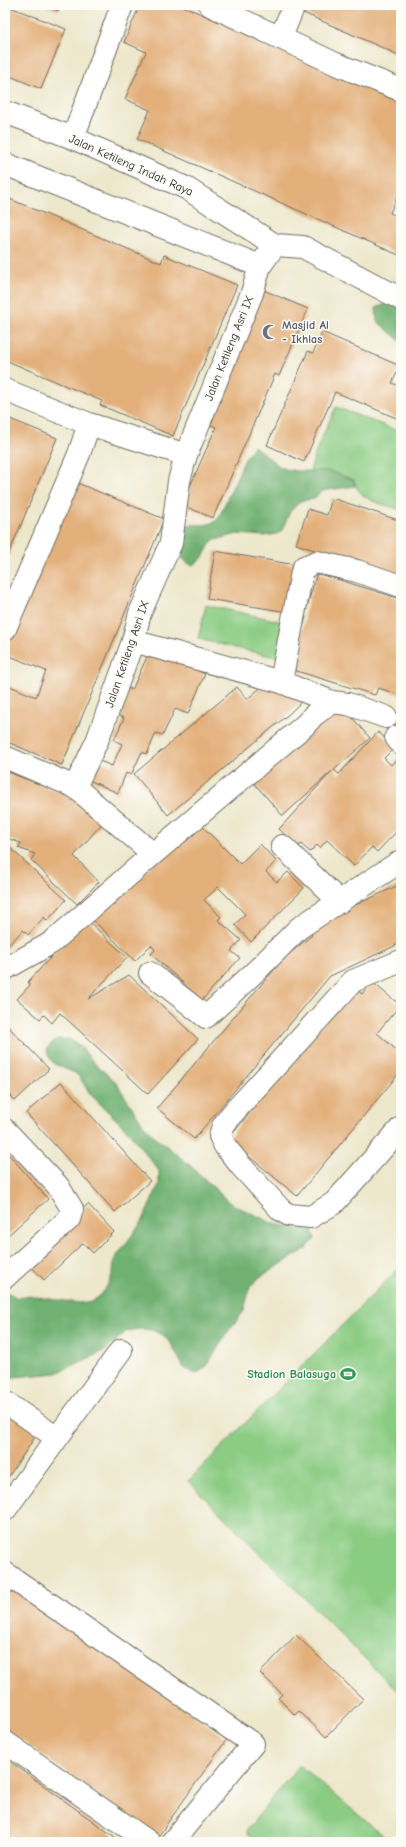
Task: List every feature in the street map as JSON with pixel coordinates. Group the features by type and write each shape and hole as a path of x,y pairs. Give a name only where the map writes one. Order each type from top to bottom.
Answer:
{"street":[{"path":"73,138 122,5"},
{"path":"210,5 336,64 401,90"},
{"path":"281,37 294,5"},
{"name":"Jalan Ketileng Indah Raya","path":"5,112 73,138 186,188 275,245 303,248 401,299"},
{"path":"5,164 260,266"},
{"name":"Jalan Ketileng Asri IX","path":"75,787 97,741 133,641 140,613 171,543 179,480 186,456 252,293 260,266 275,245"},
{"path":"5,390 89,424 186,456"},
{"path":"5,629 79,454 89,424"},
{"path":"281,682 304,567 316,562 357,571 401,586"},
{"path":"133,641 281,682 332,702 348,704 386,717"},
{"path":"5,969 51,943 332,702"},
{"path":"5,757 75,787 153,854"},
{"path":"282,846 340,902"},
{"path":"150,972 206,1017 258,969 299,928 401,861"},
{"path":"401,961 353,981 231,1115 222,1126 220,1136 225,1146 241,1166 281,1210 290,1215 311,1217 334,1203 401,1128"},
{"path":"5,1130 58,1186 72,1209 68,1219 5,1277"},
{"path":"5,1510 121,1350"},
{"path":"5,1402 57,1438"},
{"path":"5,1573 253,1744 172,1842"},
{"path":"5,1742 150,1842"}],"green space":[{"path":"388,303 401,308 401,342 377,321 376,308"},
{"path":"336,407 401,432 401,510 372,501 360,493 354,480 329,471 310,471 317,448"},
{"path":"254,446 285,469 297,471 329,471 354,480 355,486 322,491 313,499 300,501 290,512 282,530 277,534 264,536 237,534 212,541 200,561 192,565 183,558 181,554 179,543 182,526 205,525 218,519 246,457"},
{"path":"206,605 288,623 279,658 198,639"},
{"path":"57,1039 69,1039 80,1046 96,1065 115,1081 143,1124 152,1134 192,1167 230,1203 274,1224 286,1226 299,1224 311,1227 315,1239 306,1249 260,1277 250,1287 244,1311 227,1333 206,1367 196,1374 184,1368 171,1344 163,1335 152,1330 139,1329 127,1331 106,1350 57,1373 5,1378 5,1291 18,1298 30,1296 80,1303 93,1301 102,1294 108,1284 113,1273 114,1260 143,1220 159,1184 159,1171 128,1131 91,1095 77,1074 54,1064 48,1055 47,1048"},
{"name":"Stadion Balasuga","path":"401,1266 401,1695 188,1481"},
{"path":"299,1765 391,1842 258,1842 247,1833 247,1830"}],"building":[{"path":"5,5 66,29 41,89 5,74"},
{"path":"44,5 61,5 58,11"},
{"path":"140,5 181,5 401,103 401,188 390,213 401,218 401,256 137,139 150,110 125,99 146,52 124,42"},
{"path":"301,5 401,5 401,56 299,11"},
{"path":"5,197 161,263 164,255 237,285 173,436 100,405 102,401 5,360"},
{"path":"261,289 308,309 279,376 275,374 213,518 182,505 216,427 209,424"},
{"path":"322,332 400,366 392,383 401,387 401,420 335,392 304,462 267,445 308,351 313,353"},
{"path":"5,417 57,438 5,563"},
{"path":"75,482 164,519 62,765 5,741 5,717 7,712 5,711 5,684 36,697 46,671 5,654 5,651"},
{"path":"332,498 401,521 401,578 296,544 308,509 327,515"},
{"path":"215,551 296,565 288,612 207,599"},
{"path":"317,573 401,599 401,695 378,688 375,695 290,669 306,617 304,617"},
{"path":"150,650 205,674 188,714 175,709 163,735 156,733 147,754 142,752 131,775 126,773 118,793 84,778 92,758 112,766 122,744 114,740 124,718 112,713 124,686 132,690"},
{"path":"265,684 302,701 290,713 168,815 134,774 237,687 247,699"},
{"path":"343,707 370,738 334,770 339,774 378,732 395,747 384,758 391,765 398,758 401,761 401,833 398,830 377,852 372,847 354,866 327,840 320,848 317,845 310,852 301,844 298,847 279,829 332,771 283,816 253,782 304,736"},
{"path":"5,771 75,798 104,821 74,856 99,882 77,904 31,860 35,854 18,848 21,843 6,838 8,831 5,830"},
{"path":"196,820 240,864 260,844 276,861 266,872 277,882 288,872 304,888 251,942 235,925 245,914 218,887 204,900 221,917 218,920 241,940 231,951 240,958 202,1000 151,954 155,950 151,945 135,961 91,918 107,902 112,906"},
{"path":"5,843 66,900 47,921 44,917 28,935 23,930 5,949"},
{"path":"401,884 401,943 330,976 194,1139 157,1108 283,959 312,935 308,927"},
{"path":"86,919 127,957 88,999 129,975 198,1039 148,1094 60,1013 52,1023 44,1015 40,1019 17,999 30,985 28,982"},
{"path":"372,982 400,1005 377,1033 401,1054 401,1071 297,1196 228,1139 354,987 362,994"},
{"path":"5,1023 49,1069 15,1101 5,1091"},
{"path":"61,1082 150,1181 115,1212 26,1113"},
{"path":"5,1150 48,1199 5,1238"},
{"path":"88,1204 114,1232 93,1253 83,1243 44,1280 28,1263"},
{"path":"5,1409 39,1431 5,1482"},
{"path":"5,1579 227,1739 157,1838 5,1728"},
{"path":"296,1635 363,1699 326,1737 299,1711 295,1715 278,1698 282,1694 260,1673"},
{"path":"5,1758 115,1837 111,1842 5,1842"}],"place":[{"name":"Masjid Al - Ikhlas","path":"270,332"},
{"name":"Stadion Balasuga","path":"348,1374"}]}
